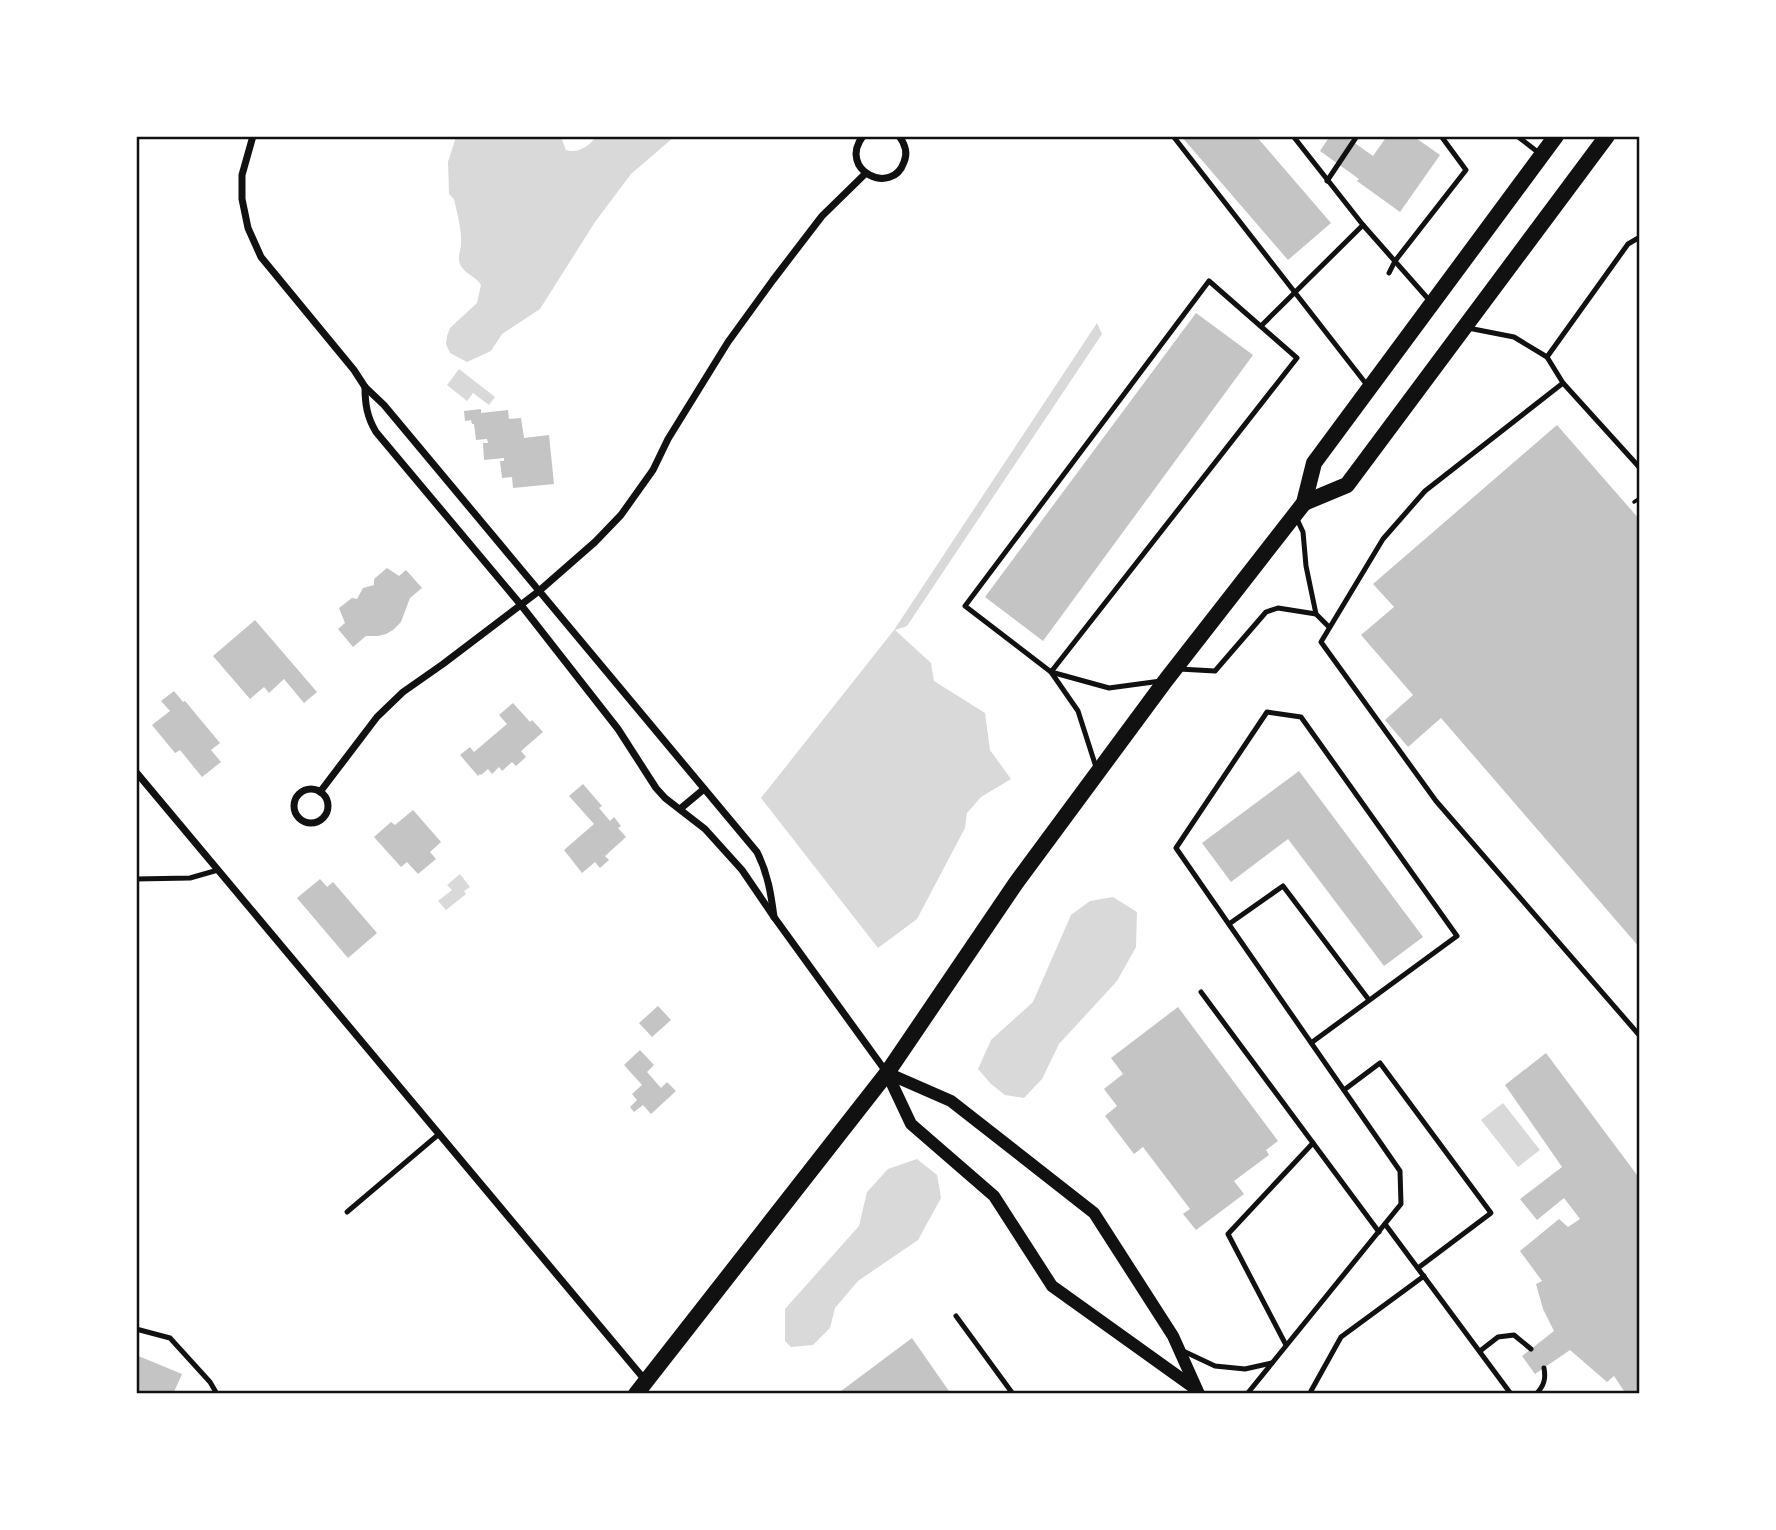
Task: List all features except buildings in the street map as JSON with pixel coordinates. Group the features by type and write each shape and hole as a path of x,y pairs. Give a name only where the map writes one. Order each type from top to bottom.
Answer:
{"main road":[{"path":"641,1387 887,1073 1011,891 1171,674 1299,509 1314,463 1556,136"},
{"path":"1299,509 1347,485 1607,136"}],"street":[{"path":"253,136 242,175 242,199 248,228 261,257 365,387 384,405 757,852 770,886 774,917"},
{"path":"863,136 857,146 858,162 866,173 883,179 901,168 906,154 899,136"},
{"path":"320,792 377,717 403,692 539,591 596,542 621,515 653,470 668,439 728,342 773,279 822,216 866,173"},
{"path":"365,387 367,413 376,432 521,605 618,729 656,788 705,830 742,870 887,1073 911,1124 994,1196 1052,1286 1197,1391"},
{"path":"136,772 439,1134 641,1387"},
{"path":"680,809 704,789"},
{"path":"304,790 320,792 328,807 323,818 313,823 303,821 295,814 296,798 304,790"},
{"path":"887,1073 951,1101 1094,1213 1173,1336 1197,1391"}],"lane":[{"path":"1173,136 1369,387"},
{"path":"1293,136 1363,225 1432,303"},
{"path":"1327,181 1357,136"},
{"path":"1389,273 1395,261 1466,170 1441,136"},
{"path":"1517,136 1542,155"},
{"path":"1261,326 1363,225"},
{"path":"1547,357 1628,244 1640,237"},
{"path":"1051,672 1297,358 1209,281 965,606 1051,672 1078,711 1098,772"},
{"path":"1464,328 1514,337 1547,357 1563,383 1640,468"},
{"path":"1563,383 1425,491 1383,539 1321,642 1436,801 1640,1036"},
{"path":"1299,509 1306,566 1316,614 1329,627"},
{"path":"1051,672 1110,688 1171,674 1214,671 1266,612 1278,608 1316,614"},
{"path":"1247,1394 1401,1204 1400,1171 1343,1090 1176,848 1267,712 1301,717 1457,936 1311,1043"},
{"path":"136,879 190,878 218,870"},
{"path":"1229,924 1283,886 1368,1000"},
{"path":"1201,992 1379,1231"},
{"path":"1343,1090 1380,1063 1491,1213 1418,1268"},
{"path":"346,1212 439,1134"},
{"path":"1286,1345 1228,1234 1313,1143"},
{"path":"1385,1224 1511,1394"},
{"path":"1313,1394 1311,1391 1341,1337 1424,1276"},
{"path":"956,1317 1013,1394"},
{"path":"136,1329 170,1338 210,1382 217,1394"},
{"path":"1480,1351 1498,1337 1514,1335 1531,1349"},
{"path":"1179,1349 1215,1366 1245,1369 1272,1363"},
{"path":"1536,1394 1546,1377 1544,1368"}],"path":[{"path":"1634,502 1640,498"}],"shaded area":[{"path":"456,137 561,137 566,150 575,151 596,137 674,137 631,174 595,222 540,309 502,334 491,351 467,362 450,353 446,344 450,328 477,303 481,285 463,269 459,260 461,233 454,199 449,194 448,162"},
{"path":"1097,323 1102,334 907,626 895,630 931,663 934,681 985,713 990,750 1011,779 981,797 967,813 965,828 917,919 878,948 761,798 894,630"},
{"path":"459,369 495,397 489,405 473,393 467,401 447,385"},
{"path":"460,874 470,887 464,891 466,894 446,910 438,901 452,890 447,885"},
{"path":"1113,897 1137,912 1136,947 1117,981 1059,1044 1042,1079 1024,1098 1005,1095 978,1069 991,1040 1033,1002 1071,915 1090,901"},
{"path":"1503,1103 1540,1150 1518,1167 1481,1120"},
{"path":"917,1159 937,1175 941,1198 918,1240 858,1281 835,1308 830,1328 813,1345 791,1347 785,1341 785,1309 859,1226 867,1192 888,1169"}]}
